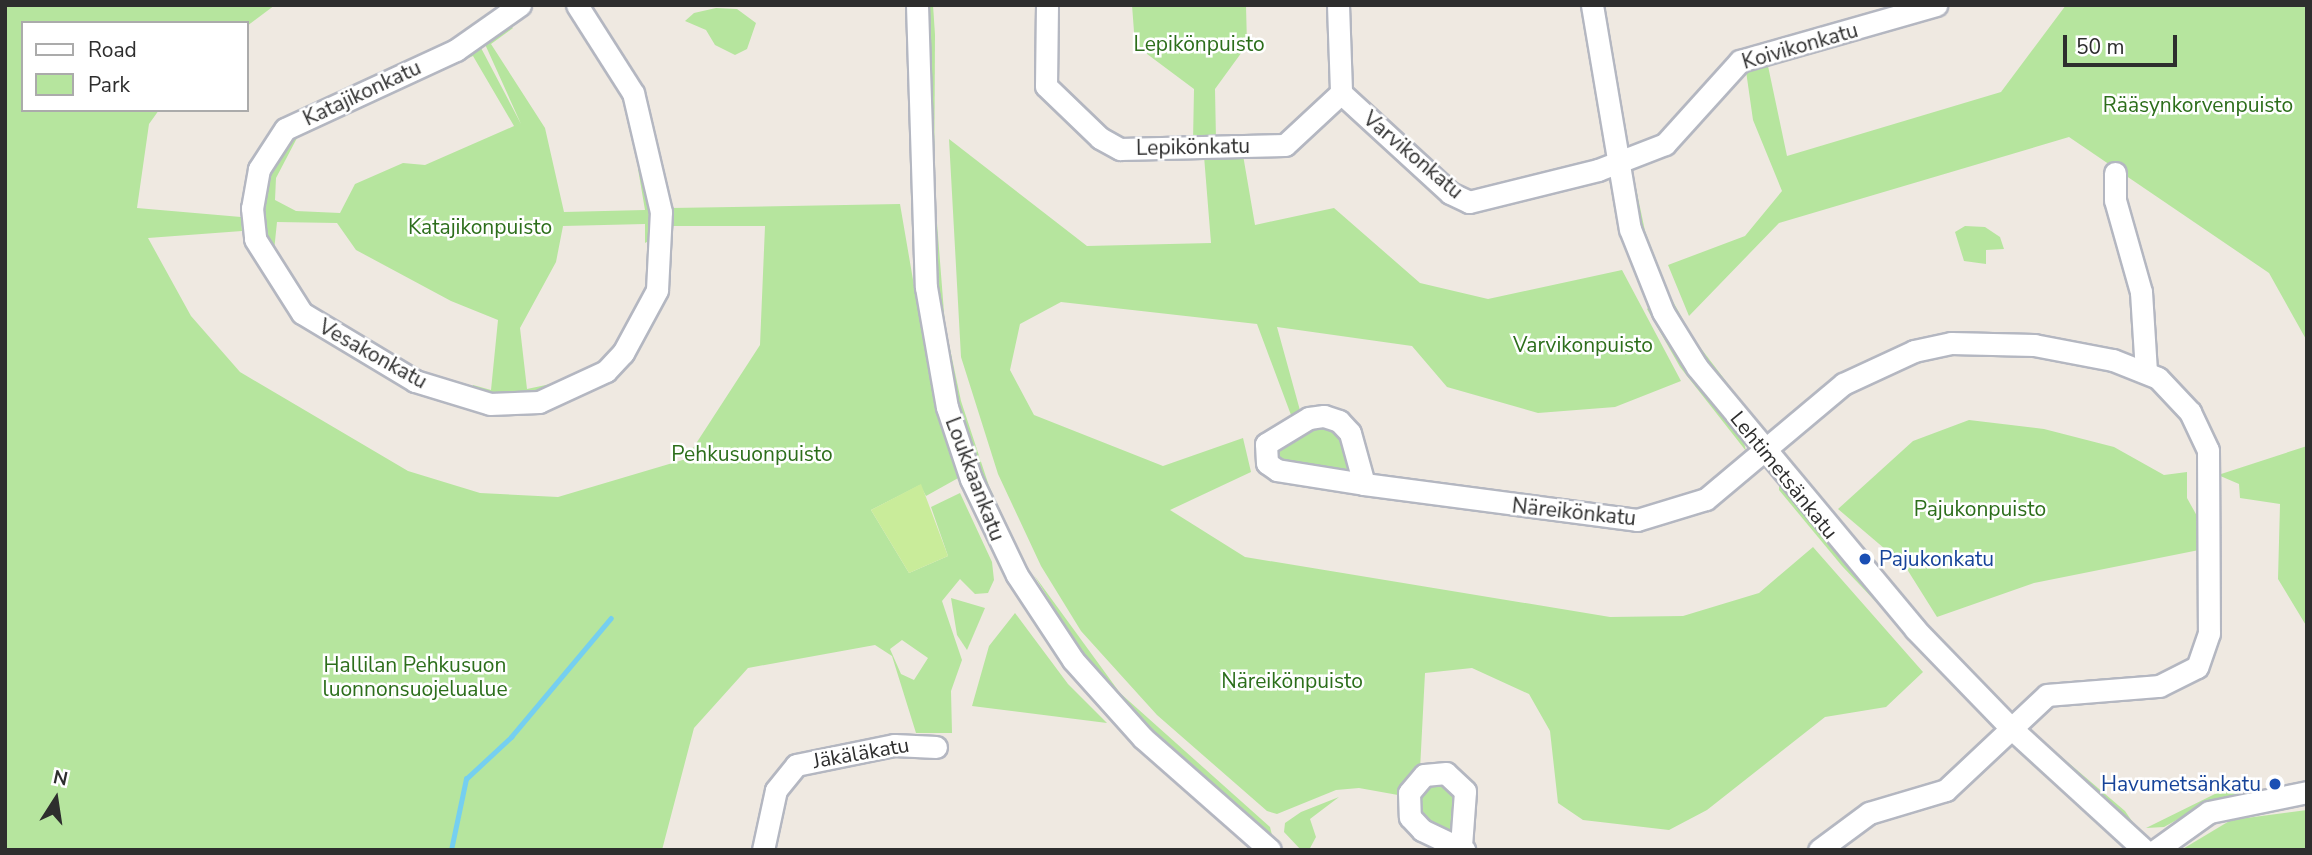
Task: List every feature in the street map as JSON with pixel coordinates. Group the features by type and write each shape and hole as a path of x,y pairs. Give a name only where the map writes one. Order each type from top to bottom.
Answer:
{"street":[{"name":"Katajikonkatu","path":"251,218 260,169 285,129 456,50 520,5"},
{"name":"Vesakonkatu","path":"251,218 259,247 298,309 421,383 484,403 524,404 606,371 653,301 661,218 632,90 577,5"},
{"name":"Loukkaankatu","path":"917,5 926,287 947,407 971,479 1017,575 1073,660 1143,738 1270,850"},
{"name":"Lepikönkatu","path":"1047,5 1046,86 1100,138 1120,149 1285,145 1341,93"},
{"path":"1338,5 1341,93"},
{"name":"Lehtimetsänkatu","path":"1592,5 1616,162 1630,229 1663,312 1696,367 1906,619 2010,727 2144,850"},
{"name":"Koivikonkatu","path":"1616,162 1672,139 1740,61 1936,5"},
{"name":"Varvikonkatu","path":"1341,93 1464,201 1529,189 1616,162"},
{"path":"2115,173 2115,200 2141,292 2146,371"},
{"path":"1765,453 1860,373 1930,346 1983,342 2034,345 2146,371 2181,401 2207,445 2211,538 2205,654 2192,672 2159,686 2054,692 2010,727 1946,790 1869,813 1819,850"},
{"name":"Näreikönkatu","path":"1364,484 1350,433 1339,421 1309,418 1266,444 1267,463 1277,470 1364,484 1637,520 1706,499 1765,453"},
{"name":"Jäkäläkatu","path":"763,850 776,790 796,765 894,745 936,747"},
{"path":"2157,850 2209,812 2307,792"}],"green space":[{"path":"5,5 275,5 248,25 248,21 21,21 21,112 158,112 149,124 137,208 241,217 242,231 148,238 191,316 240,372 408,471 480,493 558,497 686,459 760,345 765,226 672,226 671,208 900,204 930,379 960,477 926,496 920,485 871,510 909,573 948,556 931,507 960,493 992,562 994,580 988,593 975,594 960,579 942,601 962,660 951,691 952,733 916,733 892,656 875,645 748,668 694,728 662,850 5,850","holes":["902,640 928,658 914,680 901,674 890,649"]},
{"path":"925,5 933,5 935,35 934,215"},
{"name":"Lepikönpuisto","path":"1132,5 1246,5 1247,45 1215,89 1216,140 1193,141 1194,89 1135,45"},
{"name":"Rääsynkorvenpuisto","path":"2066,5 2307,5 2307,341 2269,273 2069,137 1779,223 1689,316 1668,265 1745,236 1782,191 1753,120 1746,71 1768,66 1787,156 2001,92"},
{"path":"716,8 737,9 756,23 747,49 735,55 715,45 706,30 685,21 694,13"},
{"name":"Katajikonpuisto","path":"509,24 513,28 491,44 545,128 564,212 645,210 638,169 643,168 654,215 652,239 645,243 645,224 563,226 556,262 520,328 527,389 560,382 522,398 472,391 473,385 491,390 498,320 451,301 356,250 337,223 277,222 274,251 267,248 263,226 269,177 294,135 297,138 276,178 275,200 296,211 340,213 355,184 403,163 425,165 514,126 473,56 448,67 446,62 480,46 521,124 484,42"},
{"name":"Näreikönpuisto","path":"949,139 1087,246 1211,243 1204,156 1243,155 1255,225 1334,208 1420,283 1488,299 1622,270 1681,381 1615,407 1538,413 1447,387 1412,346 1277,327 1301,414 1291,415 1257,324 1061,302 1020,324 1010,370 1034,415 1163,466 1243,438 1251,472 1170,510 1245,557 1610,617 1683,616 1759,593 1813,547 1923,672 1886,707 1825,717 1707,810 1669,830 1583,820 1558,803 1550,731 1529,694 1472,668 1425,673 1420,770 1398,795 1359,788 1336,790 1277,814 1267,811 1157,715 1081,631 1041,566 998,474 961,357"},
{"path":"1632,169 1645,231 1670,296 1693,338 1764,431 1723,388 1677,320 1640,233"},
{"path":"931,221 937,223 945,325 961,401 989,486 1025,563 996,516 963,430 939,327"},
{"path":"1965,226 1985,227 2000,237 2004,249 1986,250 1986,264 1964,261 1955,232"},
{"path":"1650,306 1702,388 1743,438 1746,451 1680,367 1647,309"},
{"name":"Pajukonpuisto","path":"1969,420 2044,429 2114,447 2164,475 2187,472 2187,498 2202,525 2204,549 2034,583 1937,617 1905,566 1838,509 1913,441"},
{"path":"1309,426 1338,428 1352,475 1277,463 1273,449"},
{"path":"2307,446 2307,627 2278,579 2280,504 2240,498 2239,484 2218,475"},
{"path":"1779,483 1979,707 1977,709 1842,566 1779,490"},
{"path":"921,484 948,556 909,573 871,510"},
{"path":"1034,575 1120,693 1270,827 1272,835 1145,729 1091,669"},
{"path":"951,598 985,608 967,650 957,635"},
{"path":"1015,613 1068,684 1107,723 972,706 989,646"},
{"path":"2030,730 2125,811 2134,824 2032,734"},
{"path":"1432,779 1457,791 1456,835 1423,822 1414,798"},
{"path":"2241,788 2241,793 2211,801 2164,827 2146,828 2221,791"},
{"path":"1339,797 1310,819 1316,837 1309,850 1301,850 1284,832 1285,823 1301,812"},
{"path":"2307,810 2307,850 2181,850 2231,820"}],"waterway":[{"path":"451,850 466,779 511,737 611,618"}],"place":[{"name":"Pajukonkatu","path":"1865,559"},
{"name":"Havumetsänkatu","path":"2275,784"}],"park label":[{"name":"Varvikonpuisto","path":"1583,345"},
{"name":"Pehkusuonpuisto","path":"752,454"},
{"name":"Hallilan Pehkusuon luonnonsuojelualue","path":"415,677"}]}
